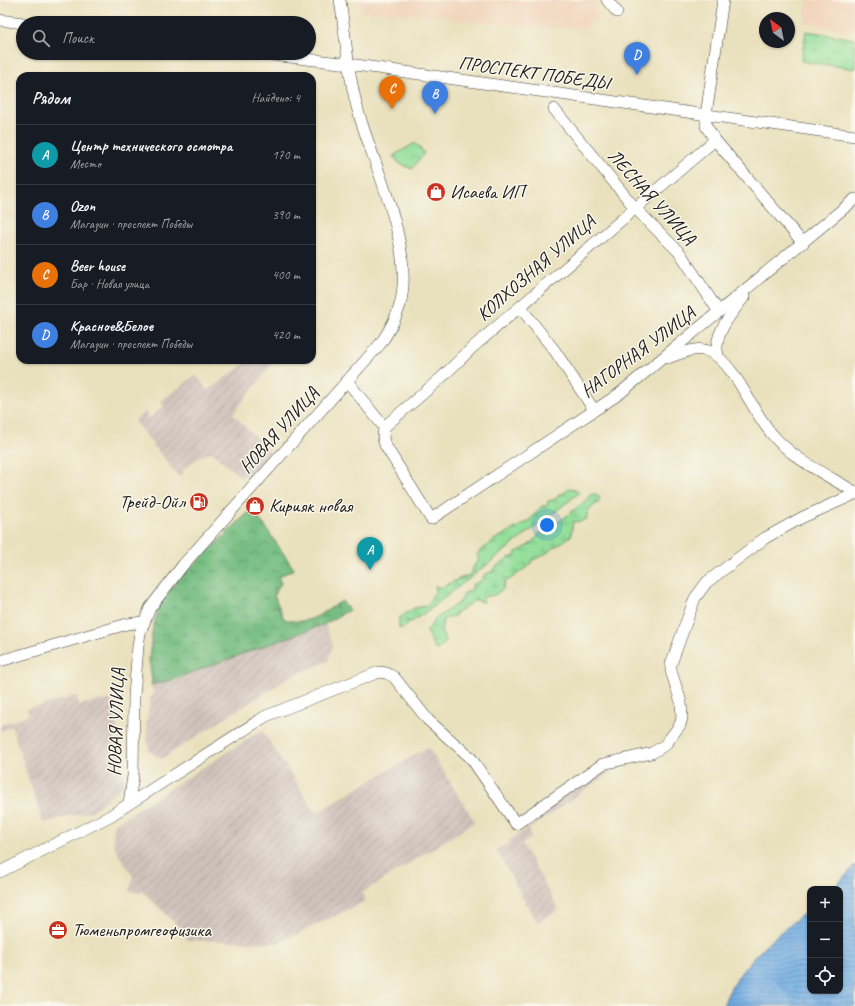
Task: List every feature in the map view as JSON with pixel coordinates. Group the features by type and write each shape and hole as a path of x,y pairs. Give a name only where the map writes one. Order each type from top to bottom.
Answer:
{"street":[{"name":"НОВАЯ УЛИЦА","path":"129,803 133,776 136,665 143,622 158,596 179,570 381,343 393,324 400,304 403,282 400,246 359,114 349,64 340,0"},
{"path":"607,0 617,12"},
{"path":"724,0 706,115 706,126 715,140 803,243"},
{"path":"0,20 16,22"},
{"name":"ПРОСПЕКТ ПОБЕДЫ","path":"315,60 855,136"},
{"name":"ЛЕСНАЯ УЛИЦА","path":"554,109 635,208 680,252 719,312"},
{"name":"КОЛХОЗНАЯ УЛИЦА","path":"384,428 520,307 715,140"},
{"name":"НАГОРНАЯ УЛИЦА","path":"384,428 383,438 385,445 431,519 619,394 855,199"},
{"path":"758,280 726,322 716,344 718,356 733,376 765,426 776,439 810,465 855,493"},
{"path":"520,307 555,352 594,410"},
{"path":"662,360 695,350 703,350 718,356"},
{"path":"347,381 384,428"},
{"path":"0,872 97,823 266,716 367,676 383,672 390,674 398,680 428,720 471,758 516,824 603,764 652,753 665,745 678,729 682,718 681,702 671,671 671,664 696,598 702,587 727,565 766,538 803,517 855,493"},
{"path":"0,661 127,624 143,622"}],"shaded area":[{"path":"357,0 593,0 599,19 585,28 549,28 452,20 440,16 359,11"},
{"path":"807,0 855,0 855,33 807,23 805,20"},
{"path":"244,364 272,364 233,414 273,455 251,478 246,474 241,478 212,452 201,456 183,470 184,472 179,477 134,421 145,412 149,418 164,406 161,401 196,375 208,391"},
{"path":"325,624 333,645 328,661 290,677 161,759 149,751 146,723 151,696 154,694 151,685 159,682 161,684"},
{"path":"77,696 79,705 111,699 118,731 115,732 125,785 92,811 43,823 12,727 0,731 0,725 29,715 27,709"},
{"path":"262,730 316,813 428,747 475,822 362,893 366,901 278,943 186,940 186,934 141,890 140,893 129,891 133,876 114,847 113,825"},
{"path":"606,765 610,772 528,830 532,838 522,844 559,910 537,922 496,850 510,843 509,841 526,829 523,823"}],"green space":[{"path":"806,31 855,39 855,69 801,61"},
{"path":"415,143 424,153 412,169 399,163 393,156"},
{"path":"569,488 574,489 579,493 430,609 411,622 408,621 408,624 402,628 399,628 399,618 414,608 425,606 429,603 436,590 435,586 442,588 471,574 475,564 479,561 477,554 479,552 492,541 529,521 542,506 547,506 548,501 556,499 560,493 563,494"},
{"path":"595,494 600,498 598,503 589,509 586,519 573,523 571,536 545,554 531,561 531,564 509,580 505,581 503,589 494,595 483,597 484,602 475,600 462,610 458,611 455,616 448,617 443,620 441,631 446,642 437,650 435,649 427,632 434,620 461,601 464,593 472,590 472,585 481,581 485,574 492,572 497,566 508,558 515,556 516,552 530,544 540,533 545,531 545,529 562,519 589,498 590,495"},
{"path":"251,510 264,525 294,569 278,577 281,583 274,595 284,619 293,621 308,620 342,601 349,610 325,624 160,684 159,682 151,685 152,680 149,659 153,627 160,604 178,580"}],"water":[{"path":"855,865 855,1006 723,1006 737,978 747,965 785,928 807,911 807,994 843,994 843,886 836,886"}],"place":[{"name":"Красное&Белое","path":"637,75"},
{"name":"Beer house","path":"392,109"},
{"name":"Ozon","path":"435,114"},
{"name":"Исаева ИП","path":"436,192"},
{"name":"Трейд-Ойл","path":"199,502"},
{"name":"Кирияк новая","path":"255,506"},
{"name":"Центр технического осмотра","path":"370,570"},
{"name":"Тюменьпромгеофизика","path":"58,930"}]}
